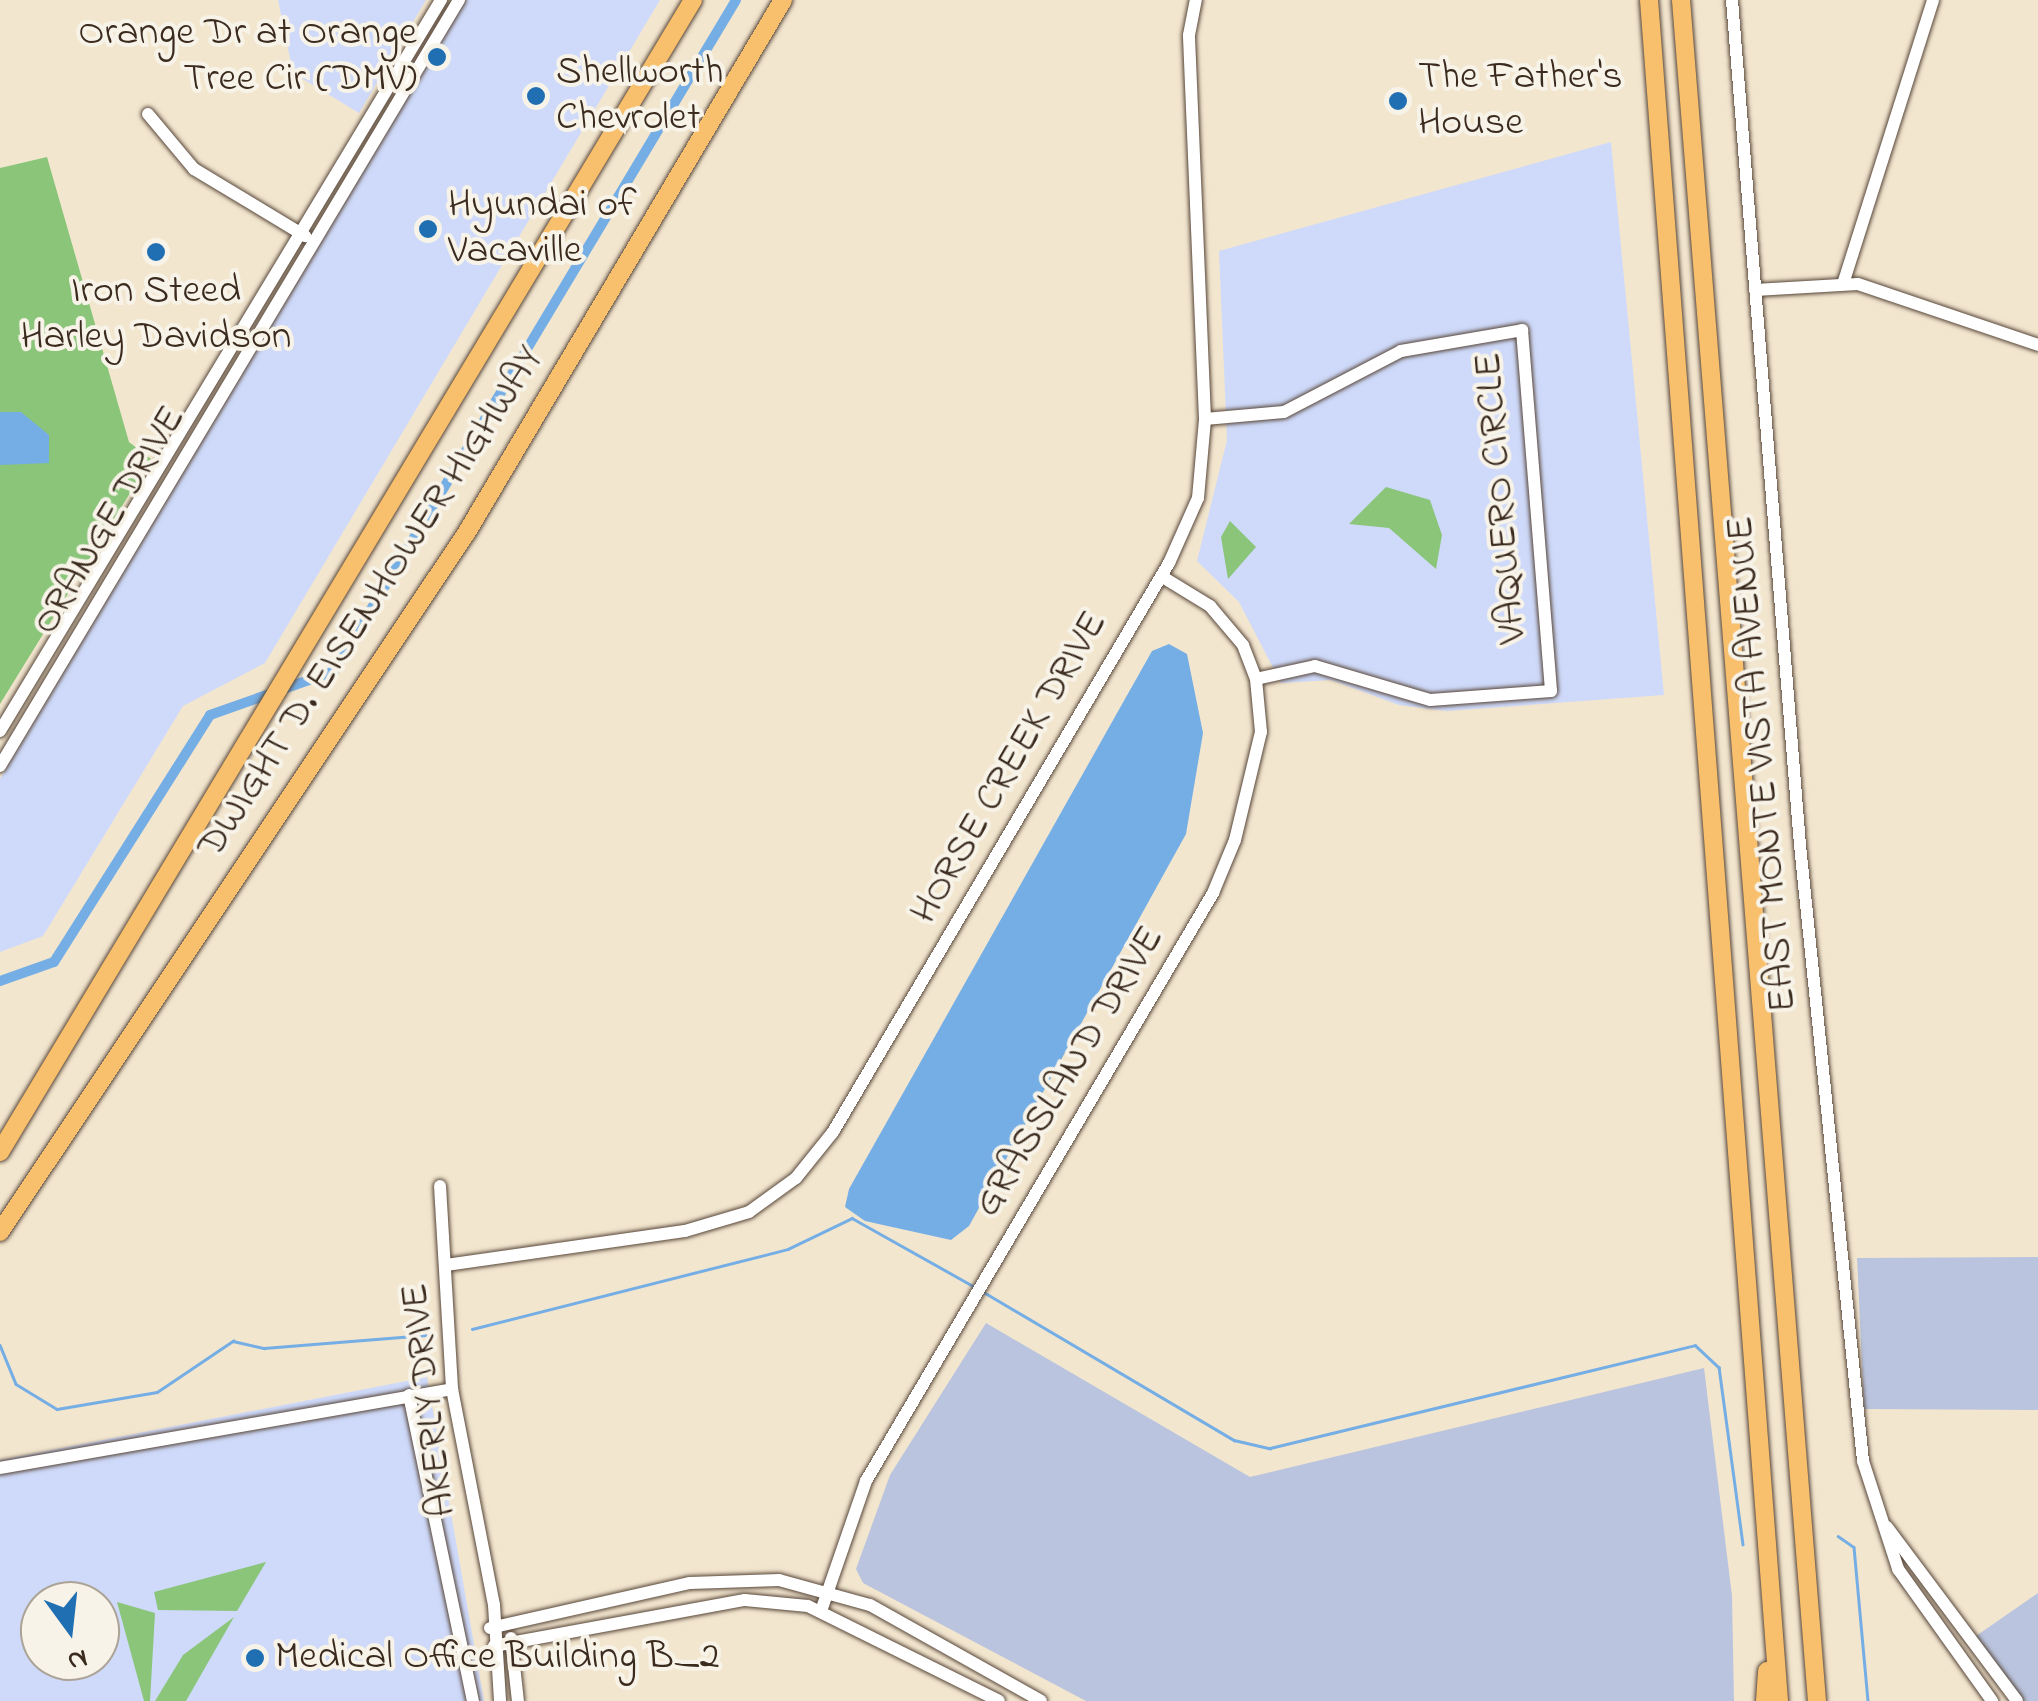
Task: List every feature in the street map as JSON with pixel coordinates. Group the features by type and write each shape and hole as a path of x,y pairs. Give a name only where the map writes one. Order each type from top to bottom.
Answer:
{"highway":[{"name":"DWIGHT D. EISENHOWER HIGHWAY","path":"0,1152 694,0"},
{"name":"DWIGHT D. EISENHOWER HIGHWAY","path":"0,1232 450,558 783,0"},
{"path":"1649,0 1779,1701"},
{"path":"1681,0 1817,1701"},
{"path":"1806,1573 1825,1701"},
{"path":"1765,1701 1771,1600"}],"street":[{"name":"ORANGE DRIVE","path":"0,731 440,0"},
{"name":"ORANGE DRIVE","path":"0,766 317,244 459,0"},
{"name":"HORSE CREEK DRIVE","path":"446,1266 685,1231 749,1212 796,1178 833,1132 1161,576 1198,498 1205,419 1189,34 1196,0"},
{"name":"EAST MONTE VISTA AVENUE","path":"1732,0 1807,918 1863,1461 1898,1569 1992,1701"},
{"path":"1844,284 1933,0"},
{"path":"148,114 194,169 317,244"},
{"path":"1755,290 1844,284 2038,345"},
{"name":"VAQUERO CIRCLE","path":"1205,419 1299,408 1401,351 1522,330 1550,692 1430,700 1316,666 1256,678"},
{"name":"GRASSLAND DRIVE","path":"821,1610 866,1481 1213,893 1260,732 1256,678 1242,644 1210,606 1161,576"},
{"name":"AKERLY DRIVE","path":"440,1186 452,1389 494,1605 490,1628 500,1701"},
{"path":"0,1468 452,1389"},
{"path":"409,1396 473,1701"},
{"name":"EAST MONTE VISTA AVENUE","path":"1881,1519 2017,1701"},
{"path":"490,1628 690,1583 779,1580 829,1590 1041,1701"},
{"path":"494,1646 745,1600 821,1610 999,1701"},
{"name":"AKERLY DRIVE","path":"494,1605 508,1624 518,1701"}],"shaded area":[{"path":"278,0 426,0 359,113 293,73"},
{"path":"466,0 660,0 265,663 183,706 43,936 0,952 0,779"},
{"path":"1611,142 1664,695 1446,711 1399,705 1331,680 1281,683 1239,602 1197,561 1227,440 1219,251"},
{"path":"2038,1257 2038,1410 1864,1409 1857,1258"},
{"path":"986,1323 1250,1477 1704,1368 1732,1596 1734,1701 1086,1701 863,1583 856,1569 890,1475"},
{"path":"427,1377 484,1701 0,1701 0,1460"},
{"path":"2038,1593 2038,1701 2022,1701 1976,1636"}],"green space":[{"path":"47,157 129,442 151,459 0,704 0,168"},
{"path":"1386,487 1430,500 1442,535 1436,569 1389,528 1349,524"},
{"path":"1230,521 1256,547 1228,579 1221,537"},
{"path":"266,1562 237,1611 158,1610 154,1592"},
{"path":"120,1603 155,1613 150,1701 144,1701"},
{"path":"234,1617 186,1701 155,1701 183,1655"}],"water":[{"path":"0,412 21,412 49,435 49,463 0,465"},
{"path":"1169,644 1187,654 1203,733 1186,834 969,1226 951,1240 865,1221 845,1207 849,1189 1152,651"}],"waterway":[{"path":"0,981 54,962 210,715 334,671 736,0"},
{"path":"472,1329 788,1249 852,1218 975,1287"},
{"path":"982,1291 1234,1440 1270,1448 1695,1345 1719,1367 1743,1544"},
{"path":"0,1345 16,1384 57,1409 157,1392 233,1341 264,1348 425,1335"},
{"path":"1838,1536 1854,1547 1868,1701"}],"place":[{"name":"Orange Dr at Orange Tree Cir (DMV)","path":"437,57"},
{"name":"Shellworth Chevrolet","path":"536,96"},
{"name":"The Father's House","path":"1398,101"},
{"name":"Hyundai of Vacaville","path":"428,229"},
{"name":"Iron Steed Harley Davidson","path":"156,252"},
{"name":"Medical Office Building B_2","path":"255,1658"}]}
